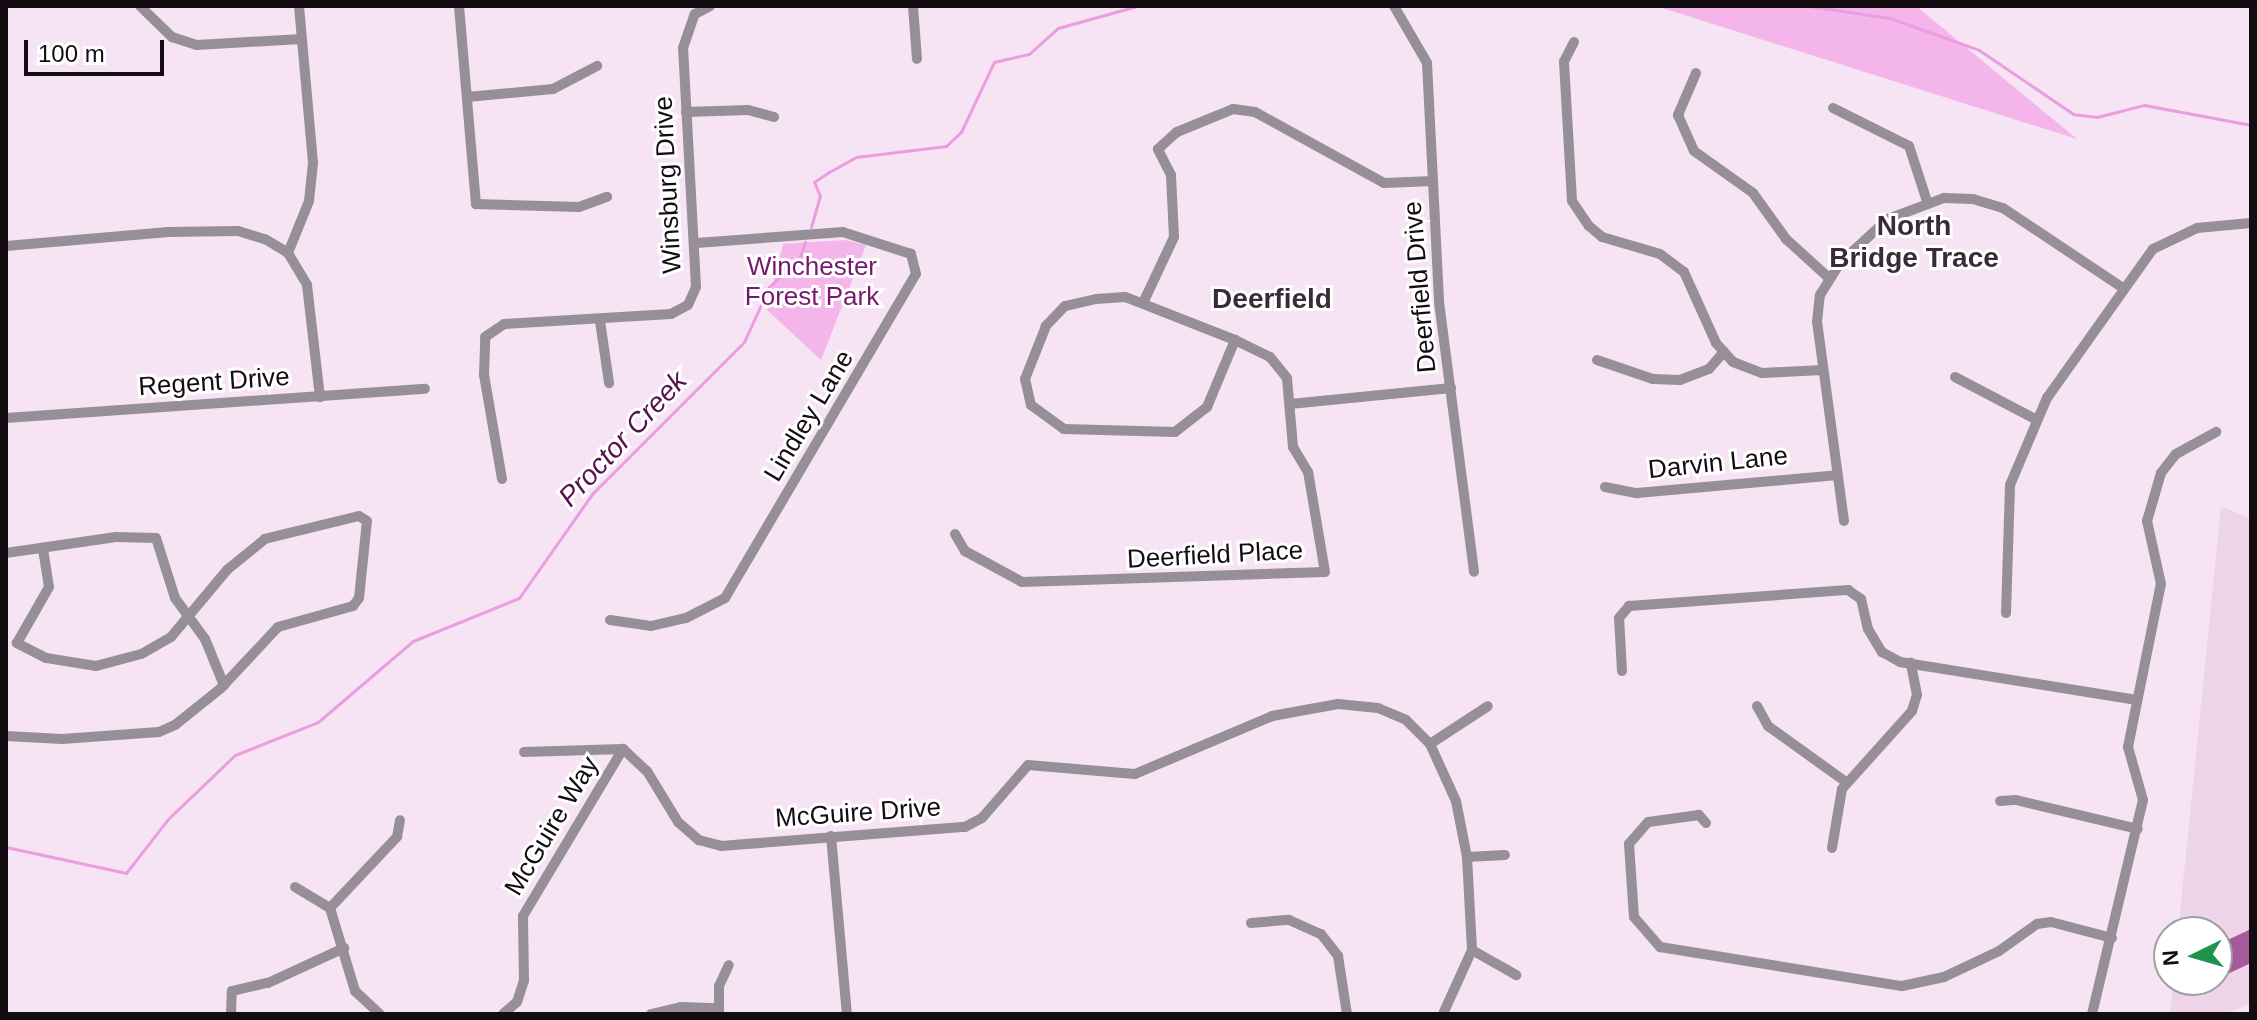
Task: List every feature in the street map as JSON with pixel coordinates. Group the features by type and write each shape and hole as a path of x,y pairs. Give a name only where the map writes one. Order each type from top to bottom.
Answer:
{"street":[{"path":"140,6 172,37 197,45 302,39"},
{"path":"288,253 312,184 299,6"},
{"path":"459,6 476,204 579,207 607,197"},
{"name":"Winsburg Drive","path":"502,479 484,375 485,337 504,324 643,320 688,305 696,287 683,48 695,14 710,6"},
{"path":"913,6 917,59"},
{"name":"Deerfield Drive","path":"1394,6 1427,63 1433,181 1451,388 1474,572"},
{"path":"1574,42 1564,62 1572,201 1602,237 1660,254 1684,272 1724,352 1762,373 1823,370"},
{"path":"467,97 553,89 597,66"},
{"path":"1696,73 1678,115 1694,151 1753,193 1786,239 1829,278"},
{"path":"1833,108 1909,146 1928,204"},
{"path":"1143,303 1174,237 1171,175 1158,149 1177,132 1233,109 1255,112 1384,183 1433,181"},
{"path":"686,112 748,110 774,117"},
{"path":"1844,521 1817,322 1829,278 1888,219 1928,204 1973,199 2003,208 2123,288"},
{"path":"2006,613 2010,485 2035,419 2134,268 2169,239 2219,223 2251,223"},
{"path":"6,246 238,231 288,253 307,285 320,397"},
{"name":"Lindley Lane","path":"610,620 651,626 686,618 725,598 916,274 911,254 843,232 696,243"},
{"name":"Deerfield Place","path":"955,534 965,551 1022,582 1325,572 1308,472 1293,447 1290,404 1281,368 1235,340 1125,297 1065,306 1046,326 1025,379 1031,405 1047,422 1093,433 1175,432 1207,407 1235,340"},
{"path":"600,321 609,383"},
{"path":"1597,360 1653,379 1680,380 1709,369 1724,352"},
{"path":"1955,377 2035,419"},
{"path":"1290,404 1451,388"},
{"name":"Regent Drive","path":"6,418 425,389"},
{"path":"2092,1014 2143,800 2128,747 2161,584 2147,521 2153,496 2176,454 2216,432"},
{"name":"Darvin Lane","path":"1605,487 1637,493 1837,475"},
{"path":"6,736 159,732 224,685 278,627 353,606 359,598 367,521 359,516 265,539 154,648 115,663 80,665 30,653 16,639 49,587 43,550"},
{"path":"6,553 43,550 68,542 156,538 175,598 189,616 224,685"},
{"path":"1622,671 1619,618 1629,606 1811,591 1856,593 1882,652 1911,663 2137,700"},
{"path":"1832,848 1846,782 1912,711 1917,695 1911,663"},
{"name":"McGuire Drive","path":"623,749 699,840 721,846 965,827 1028,765 1135,774 1272,716 1338,704 1378,708 1406,720 1430,744 1456,801 1467,857 1472,950 1443,1014"},
{"path":"1430,744 1488,706"},
{"path":"1757,706 1768,726 1846,782"},
{"path":"524,752 623,749"},
{"name":"McGuire Way","path":"503,1014 517,1002 524,981 523,916 623,749"},
{"path":"2000,801 2016,800 2138,829"},
{"path":"1706,823 1699,815 1648,822 1629,844 1634,917 1660,947 1902,986 1958,970 2037,924 2051,922 2112,938"},
{"path":"330,908 397,837 400,820"},
{"path":"831,836 847,1014"},
{"path":"1467,857 1505,855"},
{"path":"295,887 330,908 355,991 380,1014"},
{"path":"1251,923 1289,920 1321,934 1338,956 1347,1014"},
{"path":"231,1014 232,991 268,983 344,948"},
{"path":"1472,950 1516,975"},
{"path":"651,1014 719,1011 729,965"}],"shaded area":[{"path":"2221,506 2251,519 2251,1003 2226,1014 2170,1014 2172,996 2233,996 2233,916 2180,916"}],"green space":[{"path":"1656,6 1916,6 2077,139"},
{"name":"Winchester Forest Park","path":"845,240 866,245 821,360 767,310 783,244"}],"building":[{"path":"2251,929 2251,963 2233,971 2233,937"}],"waterway":[{"name":"Proctor Creek","path":"811,227 820,196 814,182 856,157 946,146 961,132 994,62 1029,54 1058,28 1137,6"},
{"name":"Proctor Creek","path":"1809,6 1890,18 1979,50 2073,114 2097,117 2144,105 2251,125"},
{"name":"Proctor Creek","path":"6,847 126,873 168,819 235,755 318,722 413,641 519,598 592,494 744,342 769,287 800,257 805,242"}],"district":[{"name":"North Bridge Trace","path":"1914,242"},
{"name":"Deerfield","path":"1272,299"}]}
